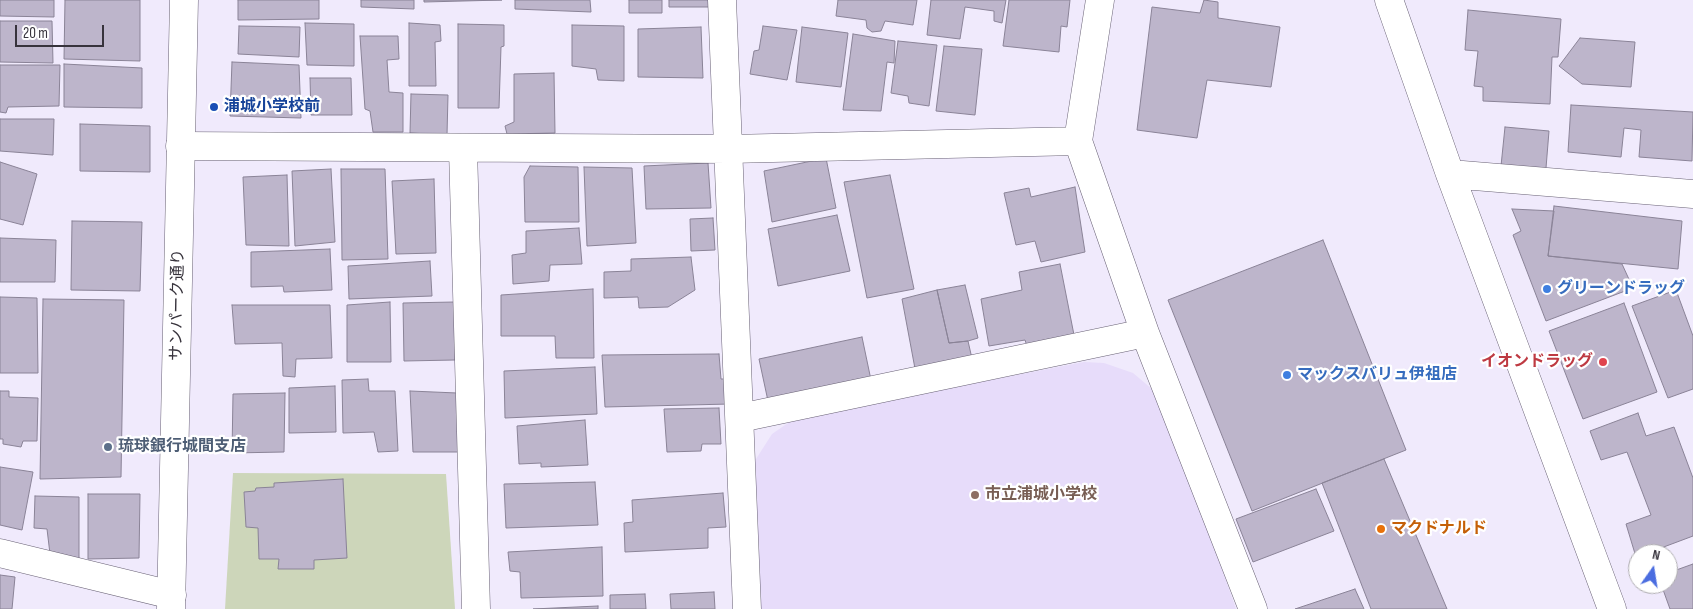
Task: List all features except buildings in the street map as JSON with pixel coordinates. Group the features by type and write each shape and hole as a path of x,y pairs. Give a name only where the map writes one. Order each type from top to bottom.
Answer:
{"street":[{"name":"サンパーク通り","path":"171,602 184,0"},
{"path":"722,0 747,609"},
{"path":"1100,0 1078,141 1145,333 1253,609"},
{"path":"1390,0 1450,174 1612,609"},
{"path":"180,146 729,149 1078,141"},
{"path":"463,149 476,609"},
{"path":"1450,174 1693,194"},
{"path":"740,418 1145,333"},
{"path":"0,553 171,602"}],"shaded area":[{"name":"市立浦城小学校","path":"1084,362 1104,363 1133,373 1152,389 1204,518 1236,609 760,609 753,472 756,459 772,434 791,421 810,415"}],"green space":[{"path":"233,473 446,474 455,609 225,609"}],"place":[{"name":"浦城小学校前","path":"214,107"},
{"name":"グリーンドラッグ","path":"1547,289"},
{"name":"イオンドラッグ","path":"1603,362"},
{"name":"マックスバリュ伊祖店","path":"1287,375"},
{"name":"琉球銀行城間支店","path":"108,447"},
{"name":"市立浦城小学校","path":"975,495"},
{"name":"マクドナルド","path":"1381,529"}]}
